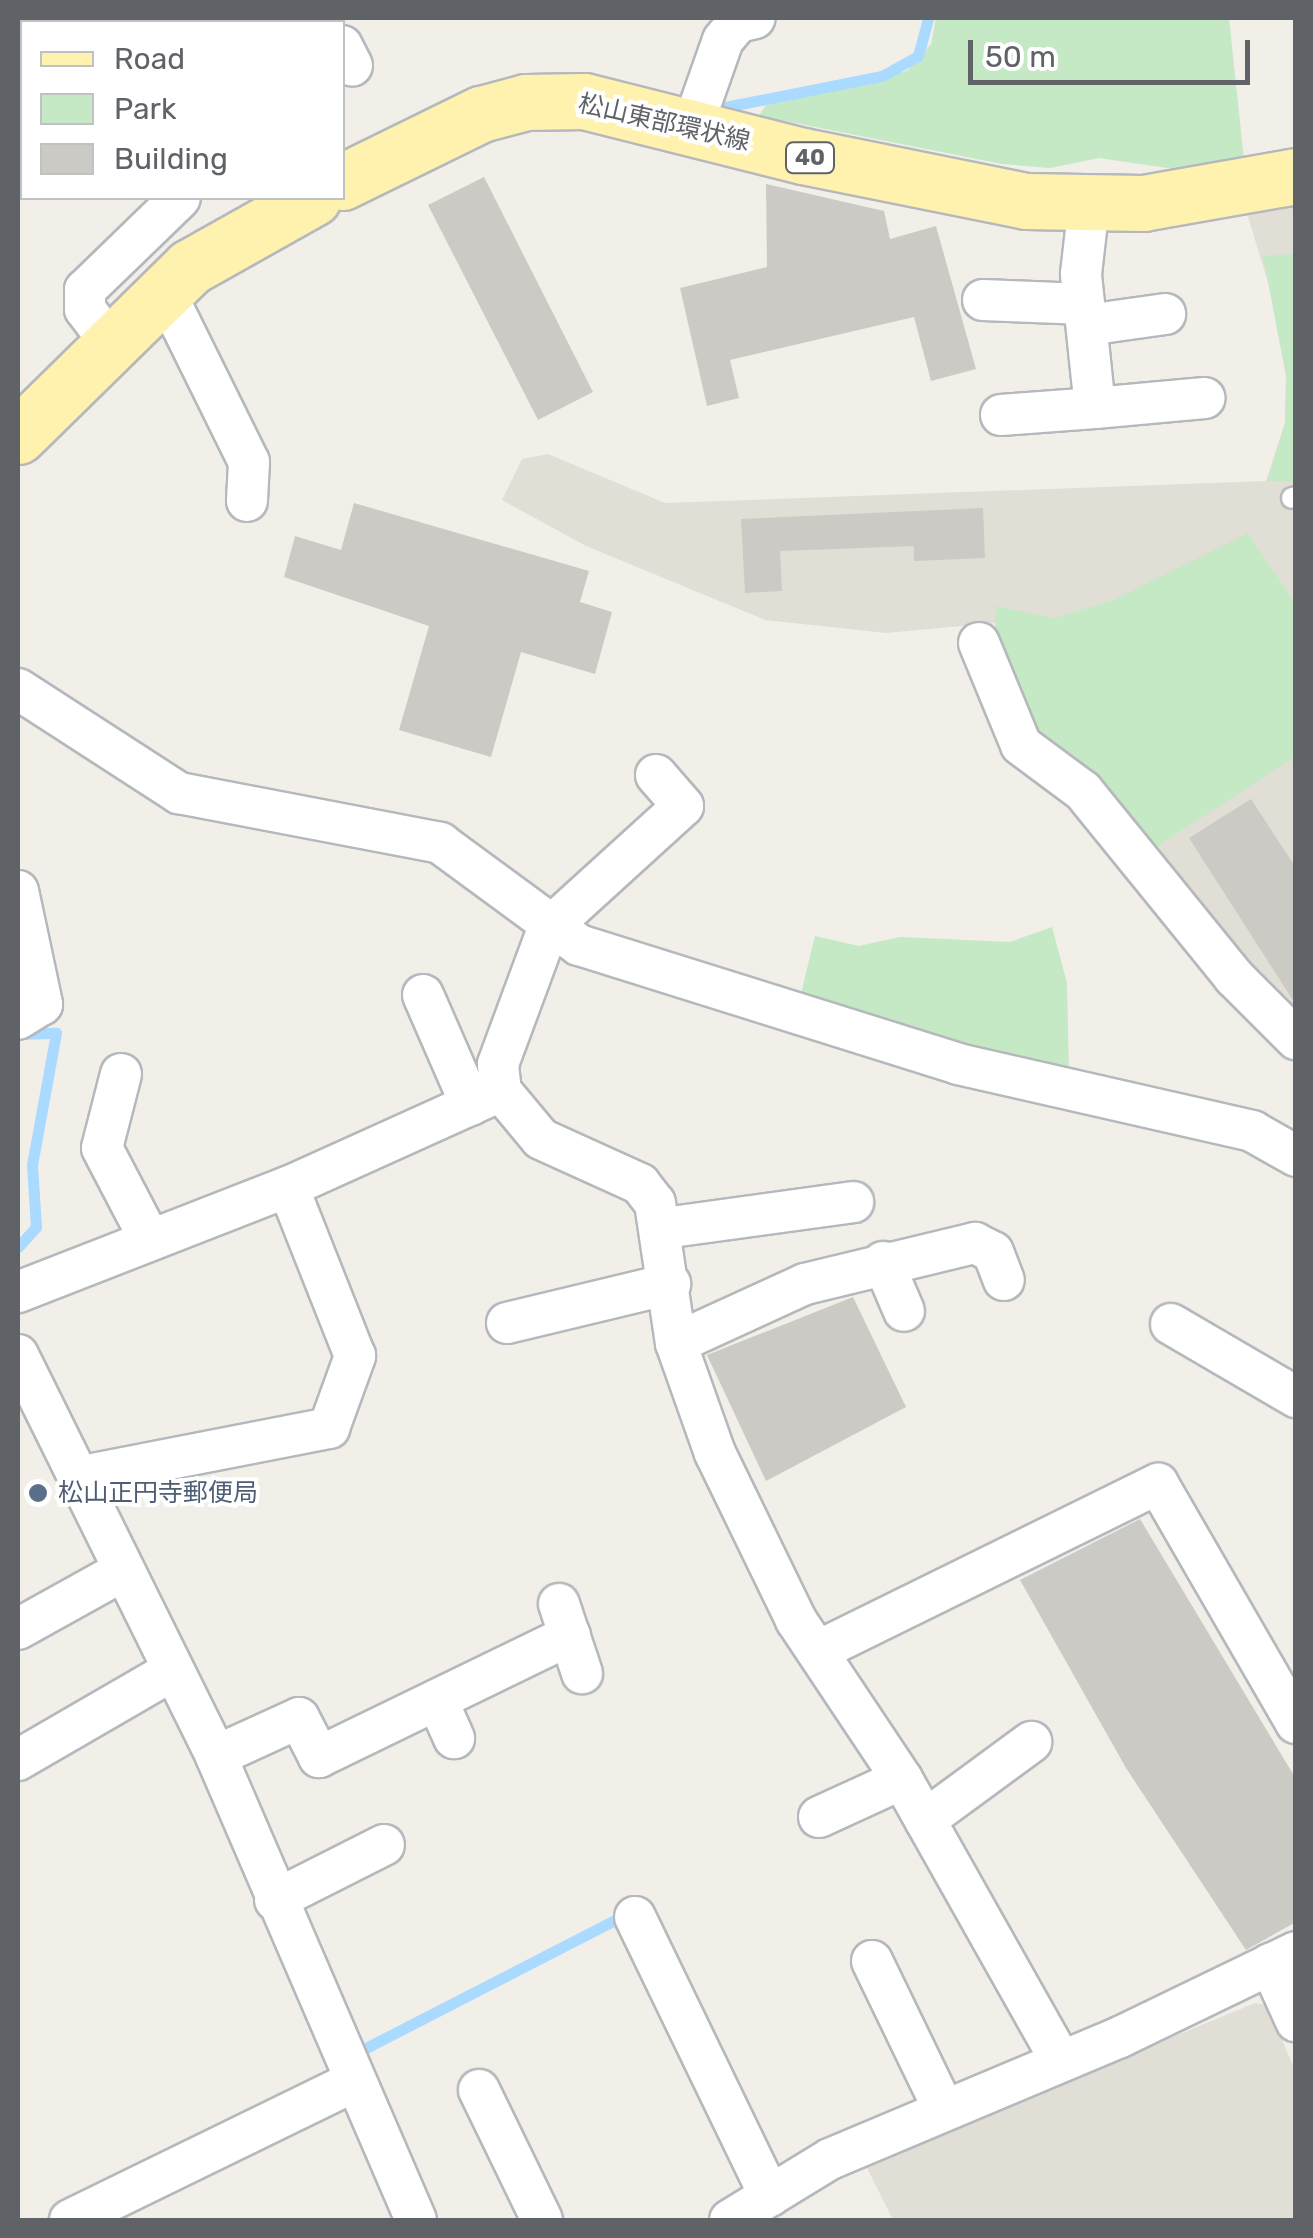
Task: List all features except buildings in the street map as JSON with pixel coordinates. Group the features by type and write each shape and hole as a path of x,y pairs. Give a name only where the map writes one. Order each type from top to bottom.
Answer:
{"main road":[{"name":"松山東部環状線","path":"345,181 482,114 526,102 584,101 1026,201 1143,204 1296,176"},
{"path":"18,436 164,290 310,200"}],"street":[{"path":"173,20 180,18"},
{"path":"692,128 723,40 754,18"},
{"path":"110,341 86,309 85,290 178,200"},
{"path":"1089,204 1085,314 1095,408"},
{"path":"164,290 249,462 248,500"},
{"path":"983,300 1085,314 1165,314"},
{"path":"1001,415 1205,398"},
{"path":"980,643 1021,745 1084,791 1234,977 1296,1038"},
{"path":"18,689 179,793 440,843 487,871 548,929 730,997 958,1064 1252,1132 1296,1156"},
{"path":"18,1292 288,1187 486,1098 548,929 683,806 656,775"},
{"path":"18,891 42,1004 18,1019"},
{"path":"423,995 486,1098 541,1139 640,1184 664,1228 676,1343 716,1453 818,1651 902,1778 1062,2061"},
{"path":"121,1074 102,1148 150,1240"},
{"path":"77,1477 329,1428 356,1356 288,1187"},
{"path":"664,1228 853,1202"},
{"path":"676,1343 758,1301 883,1262 975,1243 993,1252 1004,1280"},
{"path":"883,1262 904,1311"},
{"path":"508,1323 670,1284"},
{"path":"1170,1324 1296,1398"},
{"path":"18,1356 216,1756 351,2083 416,2220"},
{"path":"818,1651 1158,1484 1296,1723"},
{"path":"18,1629 124,1570"},
{"path":"216,1756 300,1718 319,1756 437,1700 564,1620 582,1673"},
{"path":"18,1760 172,1670"},
{"path":"437,1700 454,1738"},
{"path":"925,1820 1031,1742"},
{"path":"819,1817 902,1778"},
{"path":"275,1900 384,1846"},
{"path":"635,1917 759,2209 943,2108 1062,2061 1283,1958 1296,2021"},
{"path":"872,1960 943,2108"},
{"path":"70,2220 351,2083"},
{"path":"479,2090 542,2220"}],"shaded area":[{"path":"1295,199 1295,1023 995,638 995,623 886,633 765,620 586,546 502,500 522,459 548,454 665,503 1266,481 1285,423 1286,376 1279,318 1245,207"},
{"path":"1255,2003 1267,2005 1295,2070 1295,2220 893,2220 865,2164"}],"green space":[{"path":"936,18 1229,18 1244,160 1188,171 1099,158 1050,168 1002,164 759,116 767,103 907,71 931,44"},
{"path":"1295,254 1295,481 1267,481 1285,423 1286,376 1263,256"},
{"path":"1248,533 1295,603 1295,757 1153,849 1042,745 995,638 996,606 1054,618 1113,600"},
{"path":"1052,927 1067,983 1069,1075 798,1006 815,936 859,946 900,937 1010,942"}],"waterway":[{"path":"725,107 882,76 918,56 928,18"},
{"path":"18,1034 56,1033 32,1165 36,1227 18,1247"},
{"path":"356,2053 623,1916"}],"place":[{"name":"松山正円寺郵便局","path":"38,1493"}]}
